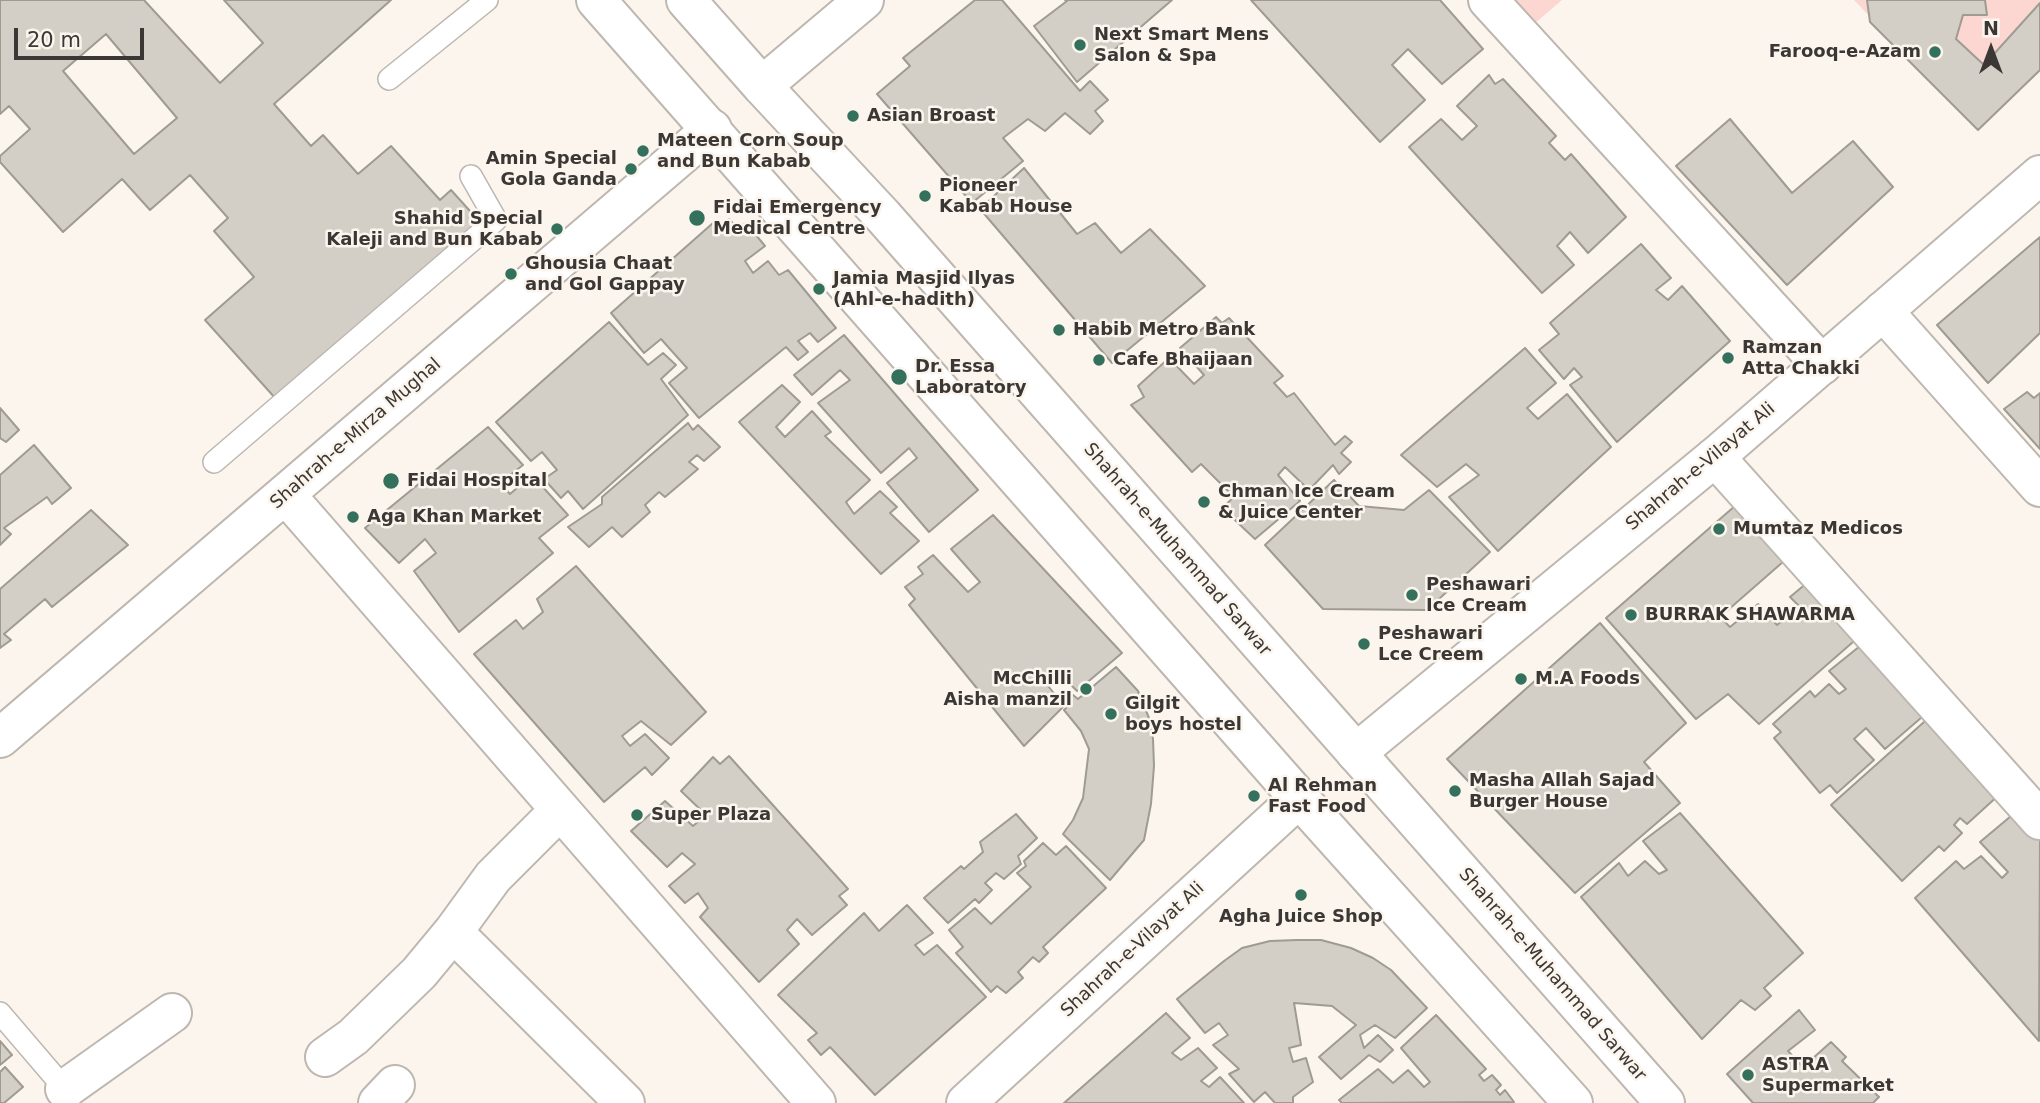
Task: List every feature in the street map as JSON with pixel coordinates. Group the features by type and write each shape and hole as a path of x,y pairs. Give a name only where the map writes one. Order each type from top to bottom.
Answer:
{"street":[{"path":"597,0 1299,798 1573,1103"},
{"name":"Shahrah-e-Muhammad Sarwar","path":"686,0 883,216 1665,1103"},
{"path":"762,86 863,0"},
{"path":"1488,0 1822,365"},
{"name":"Shahrah-e-Mirza Mughal","path":"0,738 712,129"},
{"name":"Shahrah-e-Vilayat Ali","path":"1356,753 1715,457 2040,175"},
{"path":"1883,311 2040,487"},
{"path":"1715,457 2037,811"},
{"path":"285,494 816,1103"},
{"name":"Shahrah-e-Vilayat Ali","path":"968,1103 1299,798"},
{"path":"325,1057 353,1037 419,973 493,877 559,811"},
{"path":"453,932 625,1103"},
{"path":"71,1096 172,1013"}],"lane":[{"path":"389,79 479,2"},
{"path":"214,462 496,220 471,176"},
{"path":"0,1013 71,1096"}],"shaded area":[{"path":"1512,0 1562,0 1534,24"},
{"name":"Farooq-e-Azam","path":"1854,0 2040,0 2040,68 1978,130"}],"building":[{"path":"0,0 144,0 220,83 263,43 224,0 391,0 274,104 311,146 323,135 358,174 391,146 440,200 451,190 479,221 276,399 205,320 254,277 214,231 228,218 190,175 150,210 122,179 63,232 0,162 0,156 30,129 9,106 0,114","holes":["106,34 177,118 134,154 63,71"]},
{"path":"975,0 1002,0 1080,91 1090,81 1108,100 1095,111 1103,121 1090,134 1065,113 1045,131 1028,119 1003,138 1023,161 972,203 877,94 910,66 903,58"},
{"path":"1065,0 1172,0 1077,82 1034,26 1067,1"},
{"path":"1251,0 1440,0 1483,49 1442,84 1408,49 1392,65 1425,100 1380,142"},
{"name":"Farooq-e-Azam","path":"1867,0 1985,0 1987,15 1963,15 1956,39 1984,65 2040,3 2040,70 1978,130 1870,22"},
{"path":"1489,75 1495,84 1503,79 1556,136 1549,143 1565,160 1571,154 1626,217 1588,253 1570,232 1557,246 1574,265 1542,293 1409,147 1441,119 1462,140 1477,126 1457,106"},
{"path":"1730,119 1792,193 1853,141 1893,187 1787,285 1676,166"},
{"path":"1024,168 1077,234 1095,223 1121,253 1150,229 1205,286 1112,363 980,209"},
{"path":"729,219 737,228 746,223 765,246 745,261 753,273 768,261 779,275 788,270 836,328 818,342 810,333 798,341 808,352 798,360 786,347 699,418 669,383 687,368 661,339 644,353 611,313 713,223 719,229"},
{"path":"2040,237 2040,333 1988,383 1937,325"},
{"path":"1641,244 1671,278 1656,290 1668,300 1682,286 1730,341 1617,442 1570,385 1582,377 1574,368 1564,379 1539,350 1559,334 1550,323"},
{"path":"1216,317 1222,323 1229,318 1283,376 1274,383 1287,397 1294,393 1335,445 1345,436 1352,442 1341,453 1351,462 1339,474 1333,465 1309,490 1285,467 1278,475 1300,501 1255,539 1222,508 1234,497 1201,464 1192,472 1131,405 1144,397 1138,386 1169,358 1194,384 1204,375 1180,348"},
{"path":"609,322 648,365 663,353 676,365 661,379 688,415 583,509 568,491 561,498 544,479 557,470 542,452 531,461 496,422"},
{"path":"844,335 978,490 929,532 887,483 917,458 909,448 881,473 818,403 850,380 840,370 812,395 794,375"},
{"path":"1525,348 1556,383 1527,408 1538,419 1567,394 1611,447 1498,551 1449,497 1479,475 1466,464 1437,487 1401,455"},
{"path":"782,385 800,402 776,427 785,437 812,411 831,432 825,436 870,480 846,502 854,514 880,491 897,507 890,513 919,541 881,574 739,422"},
{"path":"2027,392 2034,398 2040,393 2040,449 2004,409"},
{"path":"0,408 19,430 6,442 0,438"},
{"path":"688,423 693,430 698,425 720,447 704,461 697,455 689,462 698,469 665,497 659,492 645,505 650,512 622,537 612,527 589,547 568,527 602,504 602,497"},
{"path":"488,427 523,465 500,483 510,494 532,475 568,515 539,538 553,553 459,632 414,571 436,553 425,539 399,563 365,528"},
{"path":"34,445 71,488 52,504 47,497 4,528 11,534 0,545 0,475"},
{"path":"1334,480 1359,506 1404,510 1429,490 1490,552 1427,610 1323,609 1265,545"},
{"path":"1743,499 1792,554 1720,617 1730,627 1758,604 1777,625 1800,607 1790,597 1814,577 1861,635 1759,724 1728,694 1696,719 1606,618"},
{"path":"91,510 128,545 52,607 45,599 4,634 11,640 0,648 0,589"},
{"path":"993,515 1122,653 1077,691 1060,674 1045,682 1064,706 1024,746 909,605 915,599 905,587 923,574 918,567 933,555 968,592 980,582 951,549"},
{"path":"576,566 706,712 671,745 641,721 622,736 630,746 645,734 669,758 652,775 645,767 604,802 474,654 516,620 523,629 543,612 537,599"},
{"path":"1600,623 1686,723 1644,762 1680,803 1575,893 1447,759"},
{"path":"1860,646 1922,717 1885,749 1866,728 1854,739 1874,760 1837,793 1830,785 1820,793 1774,738 1781,732 1773,724 1810,691 1815,697 1829,684 1839,694 1846,689 1829,671"},
{"path":"1116,667 1138,691 1149,718 1154,766 1151,804 1144,840 1110,880 1063,834 1083,798 1089,749 1081,731 1064,710 1069,705 1066,701 1073,695 1078,699"},
{"path":"1933,714 2001,793 1967,824 1960,818 1954,825 1962,833 1944,851 1939,846 1902,881 1831,805"},
{"path":"729,756 848,889 839,896 847,905 812,935 797,919 787,930 799,944 759,982 700,917 708,908 698,893 685,903 669,886 695,864 682,853 667,867 631,831 665,801 693,826 706,815 681,791 713,757 720,764"},
{"path":"2017,811 2040,838 2039,1041 1915,898 1956,861 1964,869 1981,856 2002,878 2008,872 1980,842"},
{"path":"1680,813 1803,953 1764,988 1771,996 1755,1010 1741,1000 1702,1039 1581,897 1619,863 1628,876 1645,861 1659,874 1667,870 1643,841"},
{"path":"1016,814 1037,838 1018,856 1021,864 1004,879 996,873 985,883 992,890 979,903 975,899 948,923 924,898 961,866 964,869 983,852 980,842"},
{"path":"1043,843 1056,855 1066,846 1106,888 1043,947 1048,953 1039,962 1033,957 1018,972 1023,978 1006,993 997,986 991,992 956,953 963,947 949,930 975,908 991,924 1031,887 1017,873 1026,866 1024,861"},
{"path":"907,905 933,933 915,945 924,955 937,945 986,997 875,1095 830,1047 821,1055 808,1040 817,1033 778,995 864,913 879,931"},
{"path":"1321,940 1351,948 1373,958 1391,970 1427,1008 1395,1038 1375,1025 1360,1035 1364,1048 1378,1035 1393,1050 1380,1062 1369,1055 1341,1079 1319,1057 1356,1025 1332,1006 1294,1003 1301,1045 1289,1048 1293,1062 1306,1058 1313,1082 1293,1097 1293,1103 1275,1103 1265,1092 1254,1102 1229,1074 1239,1069 1213,1045 1228,1035 1219,1023 1205,1033 1177,999 1242,948 1270,941"},
{"path":"1799,1010 1815,1030 1788,1051 1803,1067 1831,1042 1846,1057 1842,1061 1879,1097 1873,1103 1753,1103 1727,1074"},
{"path":"1166,1013 1190,1038 1172,1053 1181,1060 1198,1048 1217,1068 1201,1081 1209,1087 1220,1077 1244,1103 1064,1103"},
{"path":"1436,1015 1486,1069 1479,1075 1484,1081 1492,1075 1501,1085 1496,1090 1500,1095 1505,1090 1514,1102 1342,1103 1339,1100 1378,1069 1393,1083 1408,1070 1424,1087 1430,1082 1401,1048"},
{"path":"0,1041 12,1055 0,1065"},
{"path":"5,1067 23,1087 4,1103 0,1103 0,1072"}],"place":[{"name":"Next Smart Mens Salon & Spa","path":"1080,45"},
{"name":"Farooq-e-Azam","path":"1935,52"},
{"name":"Asian Broast","path":"853,116"},
{"name":"Mateen Corn Soup and Bun Kabab","path":"643,151"},
{"name":"Amin Special Gola Ganda","path":"631,169"},
{"name":"Pioneer Kabab House","path":"925,196"},
{"name":"Fidai Emergency Medical Centre","path":"697,218"},
{"name":"Shahid Special Kaleji and Bun Kabab","path":"557,229"},
{"name":"Ghousia Chaat and Gol Gappay","path":"511,274"},
{"name":"Jamia Masjid Ilyas (Ahl-e-hadith)","path":"819,289"},
{"name":"Habib Metro Bank","path":"1059,330"},
{"name":"Ramzan Atta Chakki","path":"1728,358"},
{"name":"Cafe Bhaijaan","path":"1099,360"},
{"name":"Dr. Essa Laboratory","path":"899,377"},
{"name":"Fidai Hospital","path":"391,481"},
{"name":"Chman Ice Cream & Juice Center","path":"1204,502"},
{"name":"Aga Khan Market","path":"353,517"},
{"name":"Mumtaz Medicos","path":"1719,529"},
{"name":"Peshawari Ice Cream","path":"1412,595"},
{"name":"BURRAK SHAWARMA","path":"1631,615"},
{"name":"Peshawari Lce Creem","path":"1364,644"},
{"name":"M.A Foods","path":"1521,679"},
{"name":"McChilli Aisha manzil","path":"1086,689"},
{"name":"Gilgit boys hostel","path":"1111,714"},
{"name":"Masha Allah Sajad Burger House","path":"1455,791"},
{"name":"Al Rehman Fast Food","path":"1254,796"},
{"name":"Super Plaza","path":"637,815"},
{"name":"Agha Juice Shop","path":"1301,895"},
{"name":"ASTRA Supermarket","path":"1748,1075"}]}
